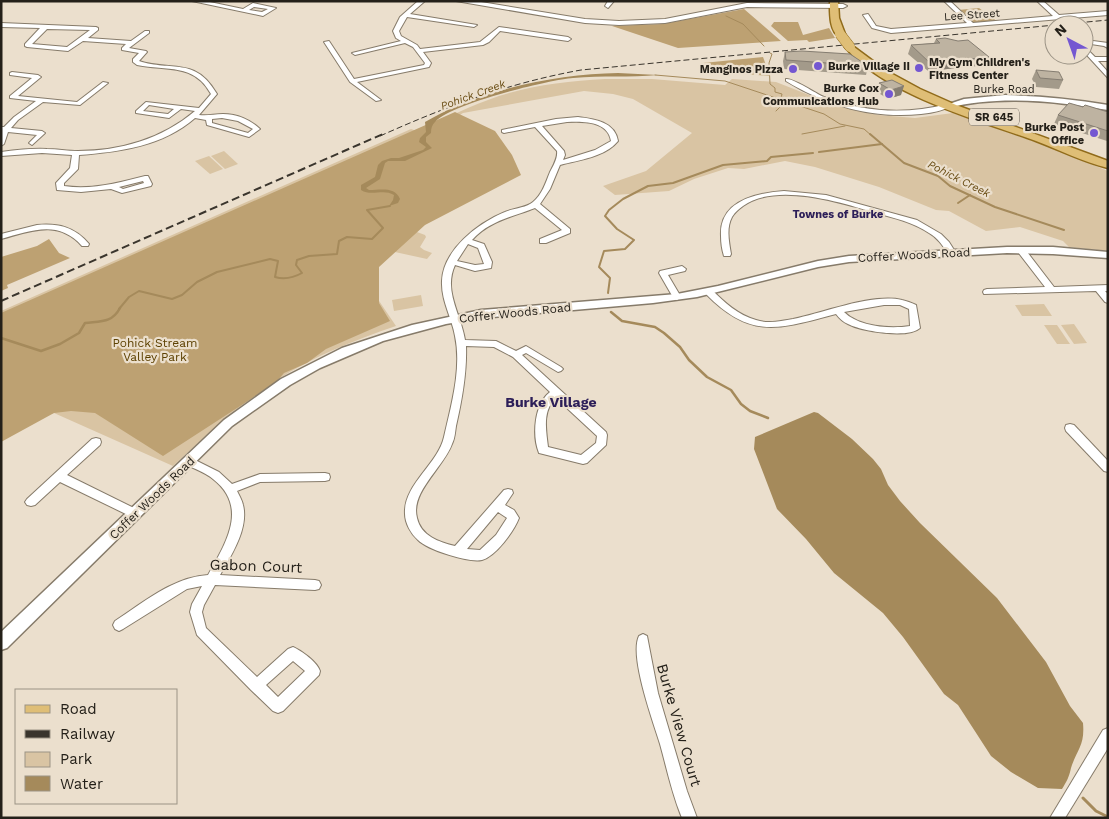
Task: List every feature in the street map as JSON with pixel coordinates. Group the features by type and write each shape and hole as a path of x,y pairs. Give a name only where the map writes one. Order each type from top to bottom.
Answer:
{"main road":[{"path":"460,1 584,21 619,23 665,21 747,5 838,3"},
{"name":"SR 645","path":"838,3 845,34 855,46 899,76 951,105 1108,165"},
{"name":"SR 645","path":"951,105 1108,159"}],"street":[{"path":"195,1 243,11"},
{"path":"222,7 232,1"},
{"path":"352,80 424,68 428,63 419,51 415,46 398,37 396,31 400,21 422,1"},
{"path":"947,1 972,26"},
{"path":"1040,1 1056,15"},
{"name":"Lee Street","path":"1088,15 1108,13"},
{"path":"406,15 474,25"},
{"name":"Lee Street","path":"866,15 872,25 882,30 928,29 1044,19"},
{"path":"1,25 46,26 96,29 68,49 27,46 46,26"},
{"path":"419,51 481,44 488,41 499,29 568,40"},
{"path":"1,154 32,150 76,153 119,148 160,139 194,116 214,94 205,79 200,75 174,68 140,64 136,62 140,56 118,54 147,32"},
{"path":"83,39 131,43"},
{"path":"355,53 407,41"},
{"path":"327,42 352,80 378,100"},
{"path":"1094,44 1106,44 1108,46"},
{"path":"1094,58 1108,59"},
{"path":"1094,59 1108,76"},
{"path":"12,74 38,77 12,97 78,104 105,83"},
{"name":"Burke Road","path":"788,80 801,89 820,97 870,110 921,113 972,99 998,98 1091,104 1108,108"},
{"path":"1,144 3,129 42,100"},
{"path":"180,107 169,116 138,112 148,103 180,107 199,110"},
{"path":"1091,104 1108,103"},
{"path":"194,116 209,118 220,115 246,120 257,129 249,134 209,124 209,118"},
{"path":"504,131 563,119 606,126 614,135 615,141 604,149 557,164"},
{"path":"497,506 510,513 513,518 512,524 483,555 475,556 446,548 424,539 416,528 409,510 417,491 447,445 452,424 462,343 446,286 447,272 466,241 477,229 486,223 534,204 541,197 561,155 560,151 537,125"},
{"path":"3,129 42,133 32,143"},
{"path":"76,153 74,168 60,183 60,188 70,190 113,187"},
{"path":"727,254 724,230 732,211 750,199 790,193 861,205 910,220 941,237 952,253"},
{"path":"534,204 567,231 543,241"},
{"path":"1,237 26,230 58,227 74,233 85,244"},
{"path":"453,262 475,268 488,266 481,246 466,241"},
{"path":"1021,250 1051,289"},
{"name":"Coffer Woods Road","path":"1,643 189,461 251,404 303,370 373,340 454,319 501,312 677,297 710,292 838,260 864,257 1021,250 1108,255"},
{"path":"677,297 663,273 682,270"},
{"path":"1098,288 1108,300"},
{"path":"987,292 1108,288"},
{"path":"710,292 718,302 740,317 763,325 776,324 838,311 886,301 901,302 913,307 915,328 907,331 859,326 844,318 838,311"},
{"path":"462,343 496,344 516,355 557,392 602,435 602,444 583,460 543,450 542,409 544,402 557,392"},
{"path":"516,355 526,349 558,369"},
{"path":"1070,428 1108,468"},
{"path":"31,502 96,442"},
{"path":"189,461 218,475 232,488 240,512 232,540 198,604 196,612 201,631 256,686 278,706 314,671 293,652 256,686"},
{"path":"60,477 136,514"},
{"path":"232,488 260,478 326,477"},
{"path":"458,551 508,493"},
{"name":"Gabon Court","path":"119,625 183,585 195,581 210,580 314,585"},
{"name":"Burke View Court","path":"643,640 643,655 652,694 690,818"},
{"path":"1057,818 1108,735"}],"green space":[{"path":"979,8 998,22 972,24 958,10"},
{"path":"744,9 781,41 678,48 612,26 662,24"},
{"path":"774,22 798,22 803,35 829,28 835,38 809,42 807,40 788,41 771,26"},
{"path":"763,57 770,76 719,72 703,63"},
{"name":"Pohick Stream Valley Park","path":"605,79 652,79 725,85 732,79 776,82 832,104 878,115 915,118 953,113 1052,148 1108,171 1108,251 1069,247 1063,241 1020,227 986,231 949,211 936,210 879,187 815,167 785,161 744,169 728,168 694,179 669,191 615,195 603,186 646,171 692,133 633,99 613,94 584,91 463,113 447,123 401,226 425,235 426,237 420,247 432,253 427,259 372,247 373,292 396,326 335,349 291,371 236,410 173,466 54,413 13,426 1,438 1,311 411,129 417,131 461,111 516,91 560,83"},
{"name":"Pohick Stream Valley Park","path":"455,112 495,131 512,155 521,175 425,225 379,267 379,303 390,321 326,349 307,363 284,373 278,380 251,399 163,456 95,413 71,411 54,413 1,442 1,313"},
{"path":"224,151 238,164 225,169 211,156"},
{"path":"209,156 223,169 210,174 195,161"},
{"path":"49,239 59,253 70,258 7,285 8,288 1,291 1,257 37,246"},
{"path":"421,295 423,306 394,311 392,300"},
{"path":"1044,304 1052,316 1022,316 1015,305"},
{"path":"1074,324 1087,343 1074,344 1061,325"},
{"path":"1044,325 1057,325 1070,344 1057,344"}],"water":[{"path":"618,73 658,75 584,77 561,80 500,94 459,108 444,115 433,124 431,133 426,137 426,142 432,148 405,161 388,161 385,163 380,179 366,188 369,190 391,190 398,195 400,199 398,203 389,206 394,195 390,193 369,193 361,190 361,185 375,177 378,165 382,161 399,158 423,150 426,147 419,142 426,132 425,122 446,111 470,101 518,86 569,77"},
{"path":"814,412 818,413 852,439 873,459 900,501 997,598 1046,662 1070,706 1083,723 1082,742 1068,779 1062,789 1038,788 1011,772 991,756 958,705 944,694 903,637 883,613 834,573 806,539 777,509 754,449 755,437"}],"building":[{"path":"945,38 958,41 968,40 989,57 930,63 911,45 940,43 936,39"},
{"path":"802,51 850,54 868,66 786,60 785,52"},
{"path":"1036,70 1059,72 1063,80 1040,78"},
{"path":"892,80 904,86 891,90 879,83"},
{"path":"1069,103 1083,107 1085,105 1108,112 1108,131 1058,115"}],"waterway":[{"path":"726,16 743,24 764,46"},
{"path":"770,53 772,54 769,63 770,84 775,88 775,92 782,94 781,98"},
{"name":"Pohick Creek","path":"655,75 725,81 789,102"},
{"path":"776,111 789,102"},
{"name":"Pohick Creek","path":"789,102 824,114 840,124 864,129 872,136"},
{"path":"802,134 845,126"},
{"name":"Pohick Creek","path":"870,134 882,144"},
{"path":"819,152 882,144"},
{"name":"Pohick Creek","path":"882,144 904,163 938,176 950,186 970,195"},
{"path":"608,293 610,278 599,267 604,251 625,249 634,240 617,229 605,216 609,210 623,199 648,186 673,183 723,165 767,161 771,157 813,153"},
{"path":"958,203 970,195"},
{"name":"Pohick Creek","path":"970,195 995,207 1064,230"},
{"name":"Pohick Creek","path":"119,309 129,297 139,291 172,299 182,295 197,282 217,272 270,259 278,261 275,277 286,278 295,276 302,273 296,265 297,260 309,256 337,254 339,241 347,237 372,239 383,228 367,210 390,206"},
{"name":"Pohick Creek","path":"1,338 41,351 60,344 79,333 85,323 110,319 120,308"},
{"path":"611,312 622,321 655,327 664,333 680,347 689,360 707,377 731,390 741,404 750,411 768,418"},
{"path":"1083,798 1096,811 1108,817"}],"railway":[{"path":"380,136 430,115 503,89 554,75 581,70 1108,20"},
{"path":"1,301 383,134"}],"place":[{"name":"Burke Village II","path":"818,66"},
{"name":"My Gym Children's Fitness Center","path":"919,68"},
{"name":"Manginos Pizza","path":"793,69"},
{"name":"Burke Cox Communications Hub","path":"889,94"},
{"name":"Burke Post Office","path":"1094,133"}],"district":[{"name":"Townes of Burke","path":"838,214"},
{"name":"Burke Village","path":"551,402"}]}
